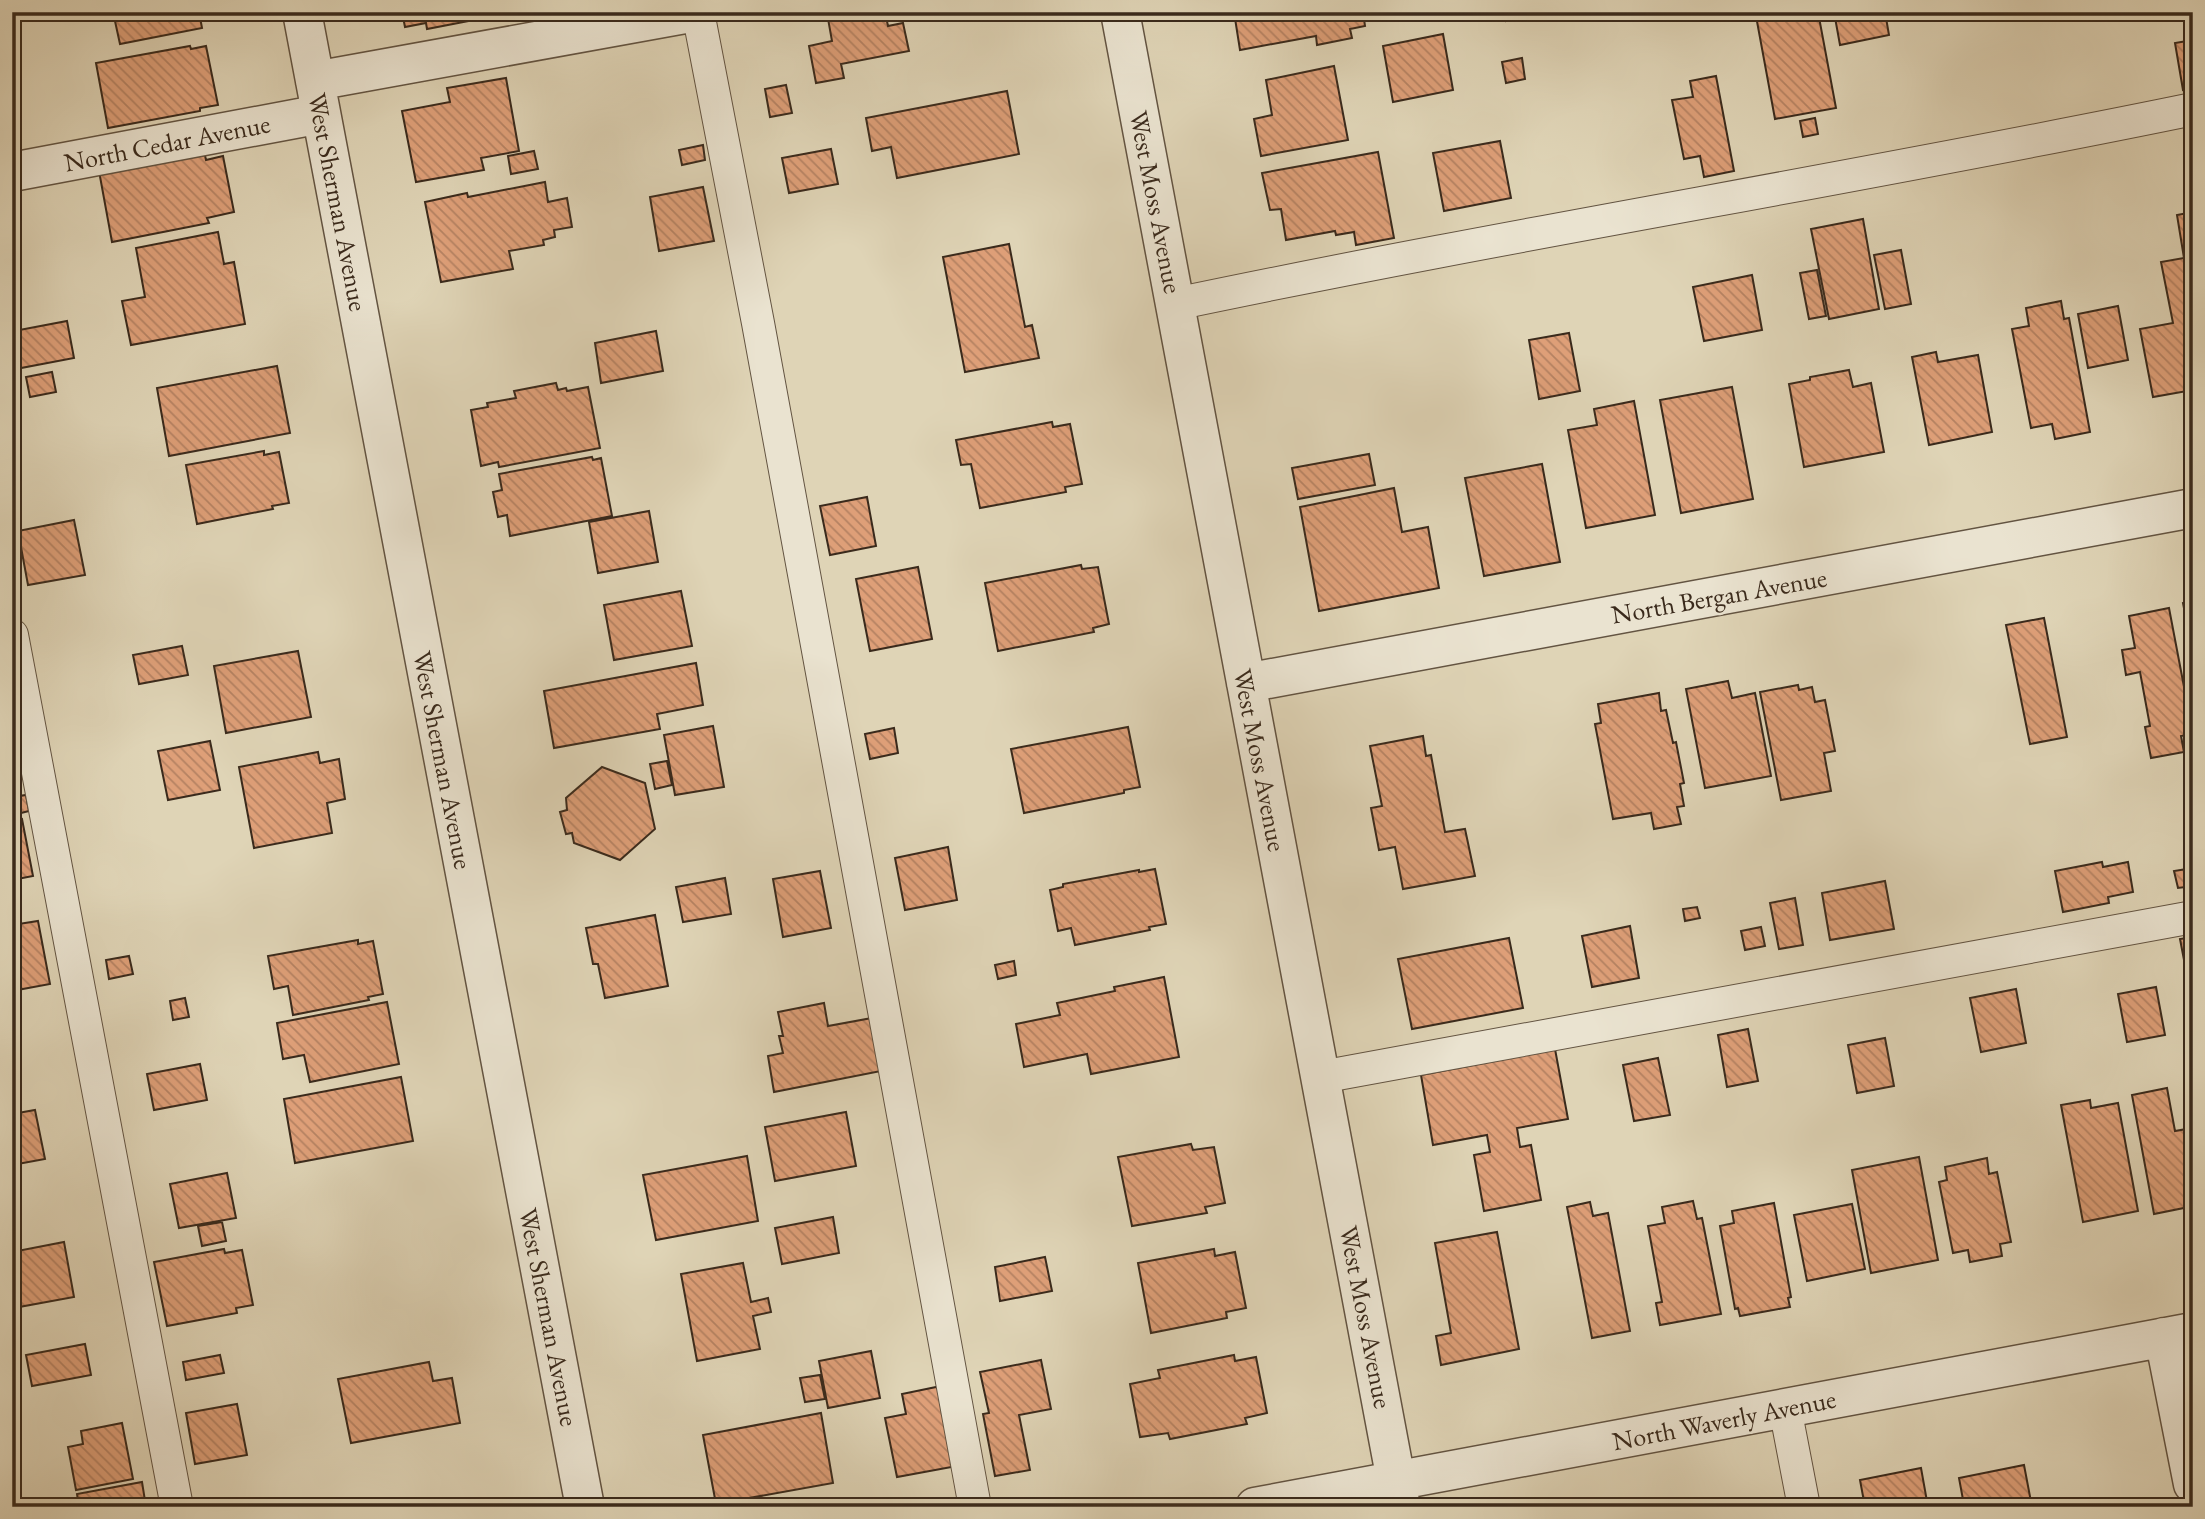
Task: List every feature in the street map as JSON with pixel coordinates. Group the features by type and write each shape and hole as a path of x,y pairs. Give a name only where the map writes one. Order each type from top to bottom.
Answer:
{"street":[{"name":"West Sherman Avenue","path":"302,12 585,1507"},
{"name":"North Cedar Avenue","path":"12,172 318,98 697,12"},
{"name":"West Moss Avenue","path":"1120,12 1399,1494"},
{"name":"North Bergan Avenue","path":"1246,683 2193,508"},
{"name":"North Waverly Avenue","path":"1255,1507 1399,1494 1785,1408 2179,1334"},
{"path":"2179,1334 2193,1485"}],"lane":[{"path":"697,12 761,337 975,1507"},
{"path":"1175,304 1560,228 1882,170 2193,109"},
{"path":"12,635 177,1507"},
{"path":"1321,1077 2193,917"},
{"path":"1785,1408 1804,1507"}],"building":[{"path":"113,12 199,12 202,28 120,44"},
{"path":"402,12 515,12 427,29 426,23 405,27"},
{"path":"885,12 888,26 903,23 909,51 841,64 844,78 816,83 809,46 832,41 827,13"},
{"path":"1234,12 1363,12 1365,26 1350,29 1352,38 1317,45 1316,36 1240,50"},
{"path":"1504,12 1549,12 1506,21"},
{"path":"1775,12 1818,12 1836,108 1775,119 1756,16"},
{"path":"1834,12 1885,12 1889,35 1840,45"},
{"path":"1443,34 1453,90 1393,102 1383,46"},
{"path":"2193,40 2193,88 2183,90 2175,43"},
{"path":"190,46 191,49 206,46 218,105 200,108 200,111 108,128 96,63"},
{"path":"1522,58 1525,79 1506,83 1502,62"},
{"path":"1334,66 1348,140 1261,156 1254,119 1272,115 1266,80"},
{"path":"1716,76 1734,171 1704,177 1700,156 1684,159 1672,100 1693,97 1690,81"},
{"path":"506,78 519,151 481,158 484,170 416,182 402,111 450,102 447,88"},
{"path":"786,85 792,113 770,117 765,89"},
{"path":"1007,91 1019,154 897,178 891,147 872,151 866,118"},
{"path":"1815,118 1818,134 1803,137 1800,121"},
{"path":"1500,141 1511,198 1444,211 1433,153"},
{"path":"703,145 705,160 682,165 679,150"},
{"path":"831,149 838,184 789,193 782,158"},
{"path":"204,151 206,160 223,156 234,212 207,218 209,223 112,242 99,171"},
{"path":"534,151 538,169 511,174 508,156"},
{"path":"1378,152 1394,238 1356,245 1354,232 1336,235 1335,231 1286,240 1281,209 1270,210 1262,173"},
{"path":"545,182 548,202 567,198 572,227 554,230 555,237 543,240 544,245 509,251 513,269 441,282 425,202 467,193 468,197"},
{"path":"703,187 714,241 659,251 650,197"},
{"path":"2193,212 2193,390 2153,397 2140,329 2173,323 2161,262 2184,258 2177,215"},
{"path":"1863,219 1879,309 1829,319 1811,229"},
{"path":"12,220 20,257 12,259"},
{"path":"218,232 224,264 234,262 245,324 131,345 122,301 145,297 136,248"},
{"path":"1009,244 1025,327 1032,325 1039,358 965,372 943,257"},
{"path":"1901,250 1911,304 1885,309 1874,255"},
{"path":"1817,270 1826,316 1809,319 1800,273"},
{"path":"1752,275 1762,330 1704,341 1693,287"},
{"path":"2061,301 2064,319 2069,318 2090,432 2055,439 2052,424 2031,428 2012,329 2029,326 2026,308"},
{"path":"2118,306 2128,360 2088,368 2078,314"},
{"path":"67,321 74,358 21,368 14,331"},
{"path":"656,331 663,371 601,383 595,343"},
{"path":"1569,333 1580,391 1539,399 1529,340"},
{"path":"1936,352 1938,362 1978,355 1992,432 1929,445 1912,357"},
{"path":"277,366 290,433 169,456 157,388"},
{"path":"1849,370 1853,387 1871,383 1884,452 1804,467 1789,384"},
{"path":"52,372 56,392 30,397 26,377"},
{"path":"556,383 558,390 588,387 600,448 499,467 498,462 481,466 471,410 488,407 487,403 516,398 514,391"},
{"path":"1732,387 1753,499 1681,513 1660,400"},
{"path":"1634,401 1655,515 1586,528 1568,430 1597,425 1594,409"},
{"path":"1052,422 1053,427 1070,424 1082,484 1065,487 1066,492 980,508 971,464 961,465 956,440"},
{"path":"264,451 264,455 279,452 289,503 272,506 273,509 197,524 186,465"},
{"path":"1369,454 1375,485 1298,499 1292,468"},
{"path":"592,457 593,460 601,458 612,516 510,536 507,515 498,517 493,492 502,490 499,474"},
{"path":"1542,464 1560,562 1484,576 1465,478"},
{"path":"1394,488 1402,532 1428,527 1439,588 1319,611 1300,507"},
{"path":"867,497 876,546 830,555 820,506"},
{"path":"649,511 658,562 598,573 589,522"},
{"path":"74,520 85,575 28,585 18,531"},
{"path":"1081,565 1082,569 1098,567 1109,624 1093,628 1094,632 998,651 985,583"},
{"path":"918,567 932,639 870,651 856,579"},
{"path":"681,591 692,646 614,660 604,605"},
{"path":"2193,601 2193,655 2183,603"},
{"path":"2169,608 2193,734 2181,736 2184,752 2151,758 2145,727 2150,726 2140,672 2126,675 2122,650 2135,648 2129,616"},
{"path":"2044,618 2067,737 2030,744 2006,625"},
{"path":"182,646 188,675 139,684 133,655"},
{"path":"298,651 311,717 226,733 214,666"},
{"path":"696,663 703,705 657,714 660,729 554,748 544,691"},
{"path":"1728,681 1732,698 1755,693 1771,776 1705,788 1686,689"},
{"path":"1798,685 1799,690 1812,687 1815,702 1825,700 1835,751 1824,753 1831,791 1781,800 1760,692"},
{"path":"1659,693 1661,711 1666,710 1673,743 1676,742 1684,783 1680,784 1684,806 1677,807 1681,824 1654,829 1651,813 1613,819 1595,724 1601,723 1598,704"},
{"path":"713,726 724,787 675,795 664,735"},
{"path":"1128,727 1140,787 1124,790 1124,793 1024,813 1011,749"},
{"path":"894,728 898,753 870,759 865,734"},
{"path":"1423,736 1426,756 1431,755 1445,832 1465,829 1475,876 1403,889 1395,847 1379,850 1371,808 1382,806 1370,746"},
{"path":"210,741 220,790 168,800 158,751"},
{"path":"318,752 320,763 339,759 345,799 327,803 332,833 254,848 239,767"},
{"path":"667,761 672,785 655,789 650,764"},
{"path":"602,767 645,783 655,829 620,860 574,843 572,833 566,834 560,812 567,810 566,798"},
{"path":"12,793 13,797 26,795 29,811 17,814 18,820 22,819 33,876 12,880"},
{"path":"948,847 957,900 905,910 895,858"},
{"path":"2102,862 2103,867 2128,862 2133,892 2108,897 2109,903 2063,912 2055,871"},
{"path":"2193,868 2193,886 2178,888 2174,871"},
{"path":"1155,869 1166,924 1149,927 1150,930 1075,945 1071,928 1058,931 1050,890 1063,887 1063,884"},
{"path":"820,871 831,928 783,937 773,879"},
{"path":"725,878 731,914 683,922 676,887"},
{"path":"1885,881 1894,929 1830,940 1822,893"},
{"path":"1795,898 1803,945 1779,949 1770,903"},
{"path":"1697,907 1700,918 1685,921 1683,909"},
{"path":"655,915 668,986 605,998 598,964 593,964 586,928"},
{"path":"38,921 50,984 12,991 12,925"},
{"path":"1630,926 1639,978 1592,987 1582,936"},
{"path":"1761,927 1765,946 1745,950 1741,931"},
{"path":"2193,937 2193,959 2184,960 2180,939"},
{"path":"1509,938 1523,1008 1412,1029 1398,959"},
{"path":"358,940 358,944 373,941 383,994 368,997 369,1000 293,1015 288,986 274,989 268,956"},
{"path":"129,956 133,974 109,979 106,960"},
{"path":"1014,961 1016,975 998,979 995,965"},
{"path":"1164,977 1179,1057 1091,1074 1087,1054 1024,1067 1016,1024 1060,1015 1057,1003"},
{"path":"2156,987 2165,1035 2127,1042 2118,994"},
{"path":"2016,989 2026,1043 1981,1052 1970,998"},
{"path":"185,998 189,1017 173,1020 170,1001"},
{"path":"387,1002 399,1064 310,1082 304,1055 283,1059 277,1023"},
{"path":"824,1003 828,1026 872,1018 881,1071 774,1092 768,1056 783,1053 778,1012"},
{"path":"1748,1029 1758,1081 1727,1087 1718,1035"},
{"path":"1885,1038 1894,1086 1857,1093 1848,1045"},
{"path":"1555,1049 1568,1119 1517,1128 1520,1147 1531,1145 1541,1200 1484,1211 1474,1155 1490,1152 1487,1135 1433,1145 1421,1075"},
{"path":"1658,1058 1670,1115 1634,1121 1623,1065"},
{"path":"200,1064 207,1100 154,1110 147,1074"},
{"path":"401,1077 413,1141 295,1163 284,1099"},
{"path":"2167,1088 2175,1131 2192,1128 2193,1210 2185,1212 2184,1208 2154,1214 2132,1095"},
{"path":"2090,1100 2091,1108 2118,1103 2138,1211 2083,1222 2061,1105"},
{"path":"35,1110 45,1159 12,1165 12,1114"},
{"path":"846,1112 856,1166 775,1181 765,1127"},
{"path":"1191,1144 1193,1150 1214,1147 1225,1203 1205,1207 1207,1213 1132,1226 1118,1157"},
{"path":"747,1156 758,1221 656,1240 643,1175"},
{"path":"1919,1157 1938,1260 1871,1273 1852,1170"},
{"path":"1987,1158 1989,1174 1997,1172 2011,1242 2000,1244 2002,1256 1970,1262 1968,1250 1953,1253 1939,1182 1947,1180 1945,1167"},
{"path":"227,1173 236,1218 179,1228 170,1184"},
{"path":"1693,1201 1697,1219 1702,1218 1721,1314 1660,1325 1656,1303 1662,1302 1648,1226 1665,1223 1662,1207"},
{"path":"1590,1202 1593,1216 1608,1213 1630,1331 1592,1338 1567,1207"},
{"path":"1774,1203 1791,1297 1788,1298 1790,1307 1740,1316 1738,1308 1735,1309 1720,1226 1734,1223 1732,1211"},
{"path":"1852,1204 1865,1269 1807,1281 1794,1215"},
{"path":"833,1217 839,1253 782,1264 775,1228"},
{"path":"222,1222 226,1241 202,1246 198,1226"},
{"path":"1497,1232 1519,1349 1441,1365 1436,1336 1451,1333 1435,1243"},
{"path":"64,1242 74,1297 19,1307 12,1269 12,1252"},
{"path":"224,1249 225,1253 242,1250 253,1305 236,1308 237,1313 167,1326 154,1262"},
{"path":"1214,1249 1215,1256 1235,1252 1246,1308 1226,1312 1227,1318 1151,1333 1138,1263"},
{"path":"1045,1257 1052,1291 1000,1301 995,1267"},
{"path":"743,1263 751,1302 768,1298 771,1312 753,1316 760,1349 697,1361 681,1274"},
{"path":"85,1344 91,1375 32,1386 26,1355"},
{"path":"871,1351 880,1398 828,1408 819,1361"},
{"path":"220,1355 224,1373 186,1380 183,1362"},
{"path":"1234,1355 1235,1361 1256,1357 1267,1413 1245,1418 1247,1424 1170,1439 1168,1433 1140,1437 1130,1384 1160,1378 1158,1370"},
{"path":"1041,1360 1051,1409 1019,1415 1030,1470 995,1476 983,1414 989,1413 980,1372"},
{"path":"429,1362 433,1381 452,1378 460,1423 351,1443 338,1379"},
{"path":"820,1375 825,1399 805,1402 800,1378"},
{"path":"941,1386 957,1466 897,1477 885,1418 906,1414 902,1394"},
{"path":"237,1404 247,1455 195,1464 186,1413"},
{"path":"821,1413 833,1483 716,1504 703,1435"},
{"path":"122,1423 133,1479 76,1490 68,1447 83,1444 81,1431"},
{"path":"2024,1465 2032,1507 1953,1507 1964,1505 1959,1478"},
{"path":"1921,1468 1928,1507 1865,1507 1860,1480"},
{"path":"142,1482 146,1507 79,1507 77,1494"},
{"path":"1771,1499 1772,1507 1734,1507"}]}
